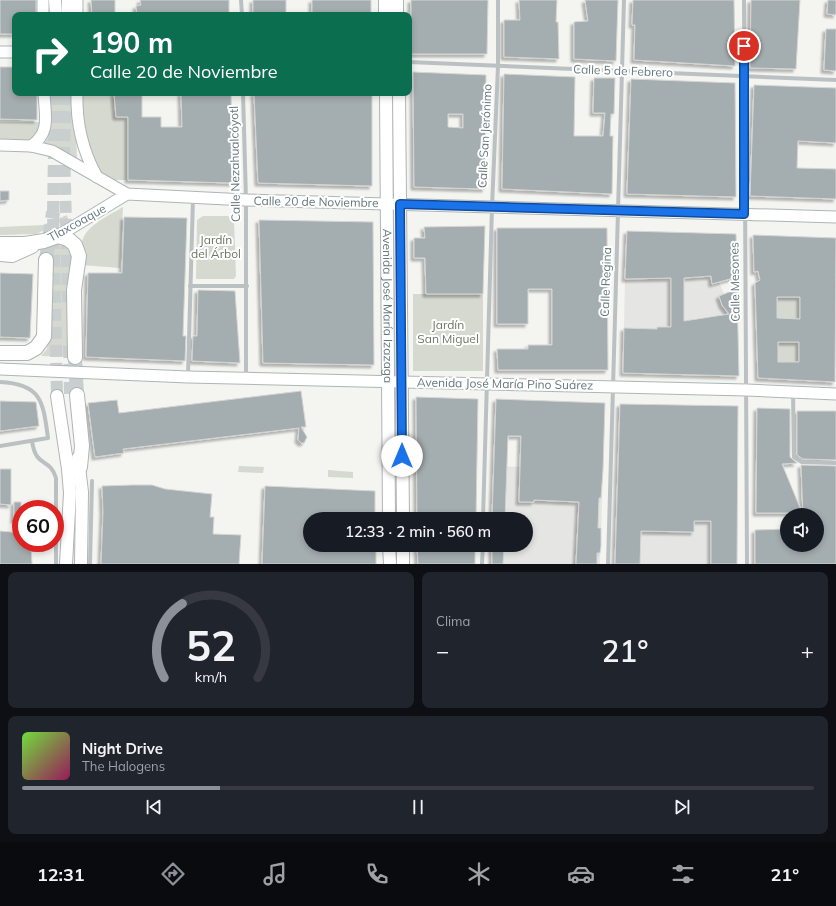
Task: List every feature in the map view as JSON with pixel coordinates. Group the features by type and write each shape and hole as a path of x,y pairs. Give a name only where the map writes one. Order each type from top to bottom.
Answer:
{"highway":[{"name":"Tlaxcoaque","path":"0,244 25,244 44,241 58,236"},
{"path":"58,236 68,239 75,245 79,256 74,290 75,357"},
{"path":"0,254 12,255 44,241"},
{"path":"0,353 27,353 36,348 44,337 46,260"},
{"path":"74,395 82,446 80,467"}],"main road":[{"path":"43,0 43,12"},
{"path":"56,0 56,12"},
{"path":"68,0 68,12"},
{"path":"77,0 77,12"},
{"path":"385,0 385,12"},
{"path":"397,0 397,12"},
{"path":"0,52 12,52"},
{"path":"31,146 41,139 45,128 44,96"},
{"path":"77,96 76,108 82,144 97,178"},
{"name":"Avenida José María Izazaga","path":"386,96 389,512"},
{"name":"Avenida José María Izazaga","path":"399,96 403,512"},
{"path":"0,145 31,146 52,151 127,194"},
{"name":"Calle 20 de Noviembre","path":"127,194 246,200 836,217"},
{"name":"Tlaxcoaque","path":"58,236 127,194"},
{"name":"Avenida José María Pino Suárez","path":"0,369 188,377 613,386 836,394"},
{"path":"57,396 68,469 70,494 66,564"},
{"path":"80,467 82,492 81,564"},
{"path":"389,552 390,564"},
{"path":"403,552 403,564"}],"street":[{"path":"241,0 242,12"},
{"name":"Calle San Jerónimo","path":"483,512 492,207 498,66 498,0"},
{"name":"Calle Regina","path":"608,564 624,0"},
{"name":"Calle Mesones","path":"744,0 747,564"},
{"name":"Calle 5 de Febrero","path":"412,62 836,80"},
{"name":"Calle Nezahualcóyotl","path":"243,96 247,286 246,378"},
{"path":"188,377 193,198"},
{"path":"190,286 247,286"},
{"path":"0,382 24,385 36,394 44,408 48,438 0,446"},
{"path":"793,392 794,457 802,462 836,463"},
{"path":"32,441 34,453 39,460 51,467 56,478 56,564"},
{"path":"90,564 92,481"},
{"path":"482,564 483,552"}],"shaded area":[{"path":"711,276 712,284 719,282 724,294 727,314 692,319 692,326 658,327 657,329 624,328 625,279"},
{"path":"493,466 603,470 600,564 492,564 492,552 533,552 533,512 493,512"},
{"path":"694,521 711,521 711,564 640,564 641,531 693,532"}],"green space":[{"path":"48,96 75,96 77,161 44,144 48,129"},
{"path":"82,96 114,96 116,117 128,117 128,180 110,180 102,173 91,152 87,140 84,128"},
{"path":"0,122 41,122 41,130 29,142 0,142"},
{"path":"123,207 120,268 81,265 82,243 87,231 105,217"},
{"path":"67,215 68,219 36,234 0,235 0,227 43,225"},
{"name":"Jardín del Árbol","path":"203,216 228,216 234,220 236,276 234,279 196,279 197,220"},
{"path":"59,246 69,247 74,255 71,357 41,356 47,349 49,337 50,250"},
{"name":"Jardín San Miguel","path":"413,294 483,294 483,371 413,371"},
{"path":"777,297 800,297 800,319 777,318"},
{"path":"778,342 799,342 799,362 778,362"},
{"path":"239,466 264,467 263,473 238,472"},
{"path":"328,470 353,472 353,478 328,477"}],"building":[{"path":"0,0 36,0 36,12 12,12 12,34 0,34"},
{"path":"91,0 115,0 115,12 92,12"},
{"path":"140,0 229,0 229,12 137,12 136,6 141,5"},
{"path":"253,0 286,0 286,12 253,12"},
{"path":"312,0 371,0 371,12 312,12"},
{"path":"411,0 488,0 487,54 412,54"},
{"path":"519,0 557,0 556,22 558,22 559,59 504,57 504,20 520,20"},
{"path":"585,0 618,0 616,61 574,59 574,22 588,21"},
{"path":"633,0 734,0 735,66 634,60 635,25 632,25"},
{"path":"751,0 800,0 796,69 750,68"},
{"path":"828,0 836,0 836,15 827,14"},
{"path":"826,29 836,29 836,71 824,70"},
{"path":"0,67 12,67 12,96 37,96 37,120 0,119"},
{"path":"413,72 486,75 485,189 414,187","holes":["448,114 463,114 463,128 448,127"]},
{"path":"504,74 575,77 574,136 603,136 605,113 593,113 594,78 615,78 614,114 611,114 610,136 613,136 612,194 502,189"},
{"path":"631,79 735,83 736,197 627,194"},
{"path":"754,85 836,88 836,143 798,141 797,168 836,169 836,199 750,196"},
{"path":"114,96 142,96 142,117 161,117 161,127 182,127 181,96 231,96 233,183 128,180 128,117 116,117"},
{"path":"254,96 372,96 372,186 258,183"},
{"path":"0,191 9,191 9,200 0,201"},
{"path":"124,217 187,218 183,336 186,336 185,361 86,357 88,273 122,273"},
{"path":"259,220 373,222 374,365 263,363"},
{"path":"485,226 483,294 426,294 425,258 414,258 414,238 425,238 424,227"},
{"path":"497,228 607,228 608,370 498,370 497,349 528,349 528,345 552,345 552,289 528,289 528,324 497,324"},
{"path":"627,231 736,234 737,277 712,284 711,276 684,278 684,321 729,314 722,305 719,296 737,289 739,376 623,373 624,328 657,329 657,327 671,327 671,278 625,279"},
{"path":"753,235 836,238 835,382 758,378 755,283 760,280 758,271 754,272","holes":["777,297 800,297 800,319 777,318","778,342 799,342 799,362 778,362"]},
{"path":"0,273 33,274 30,338 0,337"},
{"path":"198,290 235,291 240,363 192,361 193,336 197,336"},
{"path":"301,391 306,427 301,427 307,437 304,443 301,443 298,440 299,428 123,449 124,453 95,457 88,403 117,400 119,413"},
{"path":"416,397 478,399 476,512 417,512"},
{"path":"496,399 605,403 603,470 601,498 599,498 598,528 601,528 601,546 600,553 597,553 597,564 576,564 579,502 534,500 534,502 519,502 521,436 508,436 505,512 492,512"},
{"path":"0,401 36,402 39,426 0,431"},
{"path":"620,404 738,406 737,564 711,564 711,521 694,521 694,532 641,531 640,564 615,564"},
{"path":"757,408 790,409 790,457 797,463 782,464 800,508 780,508 780,513 756,513"},
{"path":"797,411 836,411 836,460 803,459 797,455"},
{"path":"801,465 836,466 836,564 755,564 755,530 780,529 780,552 824,552 824,508 803,508"},
{"path":"0,469 11,469 11,505 0,504"},
{"path":"152,485 165,489 212,494 210,517 214,517 213,534 241,535 239,564 101,564 103,512 102,486"},
{"path":"265,486 375,491 375,512 303,512 303,552 376,552 376,564 262,564"},
{"path":"0,531 12,532 12,552 31,552 32,564 0,564"},
{"path":"417,552 475,552 475,564 418,564"},
{"path":"492,552 504,552 503,564 492,564"}],"tunnel":[{"path":"55,96 53,212 57,396"},
{"path":"66,96 64,146 68,302"},
{"path":"46,260 53,212"},
{"path":"69,346 70,395"},
{"path":"75,357 77,395"}],"route":[{"path":"402,456 400,204 744,214 744,46"}]}
